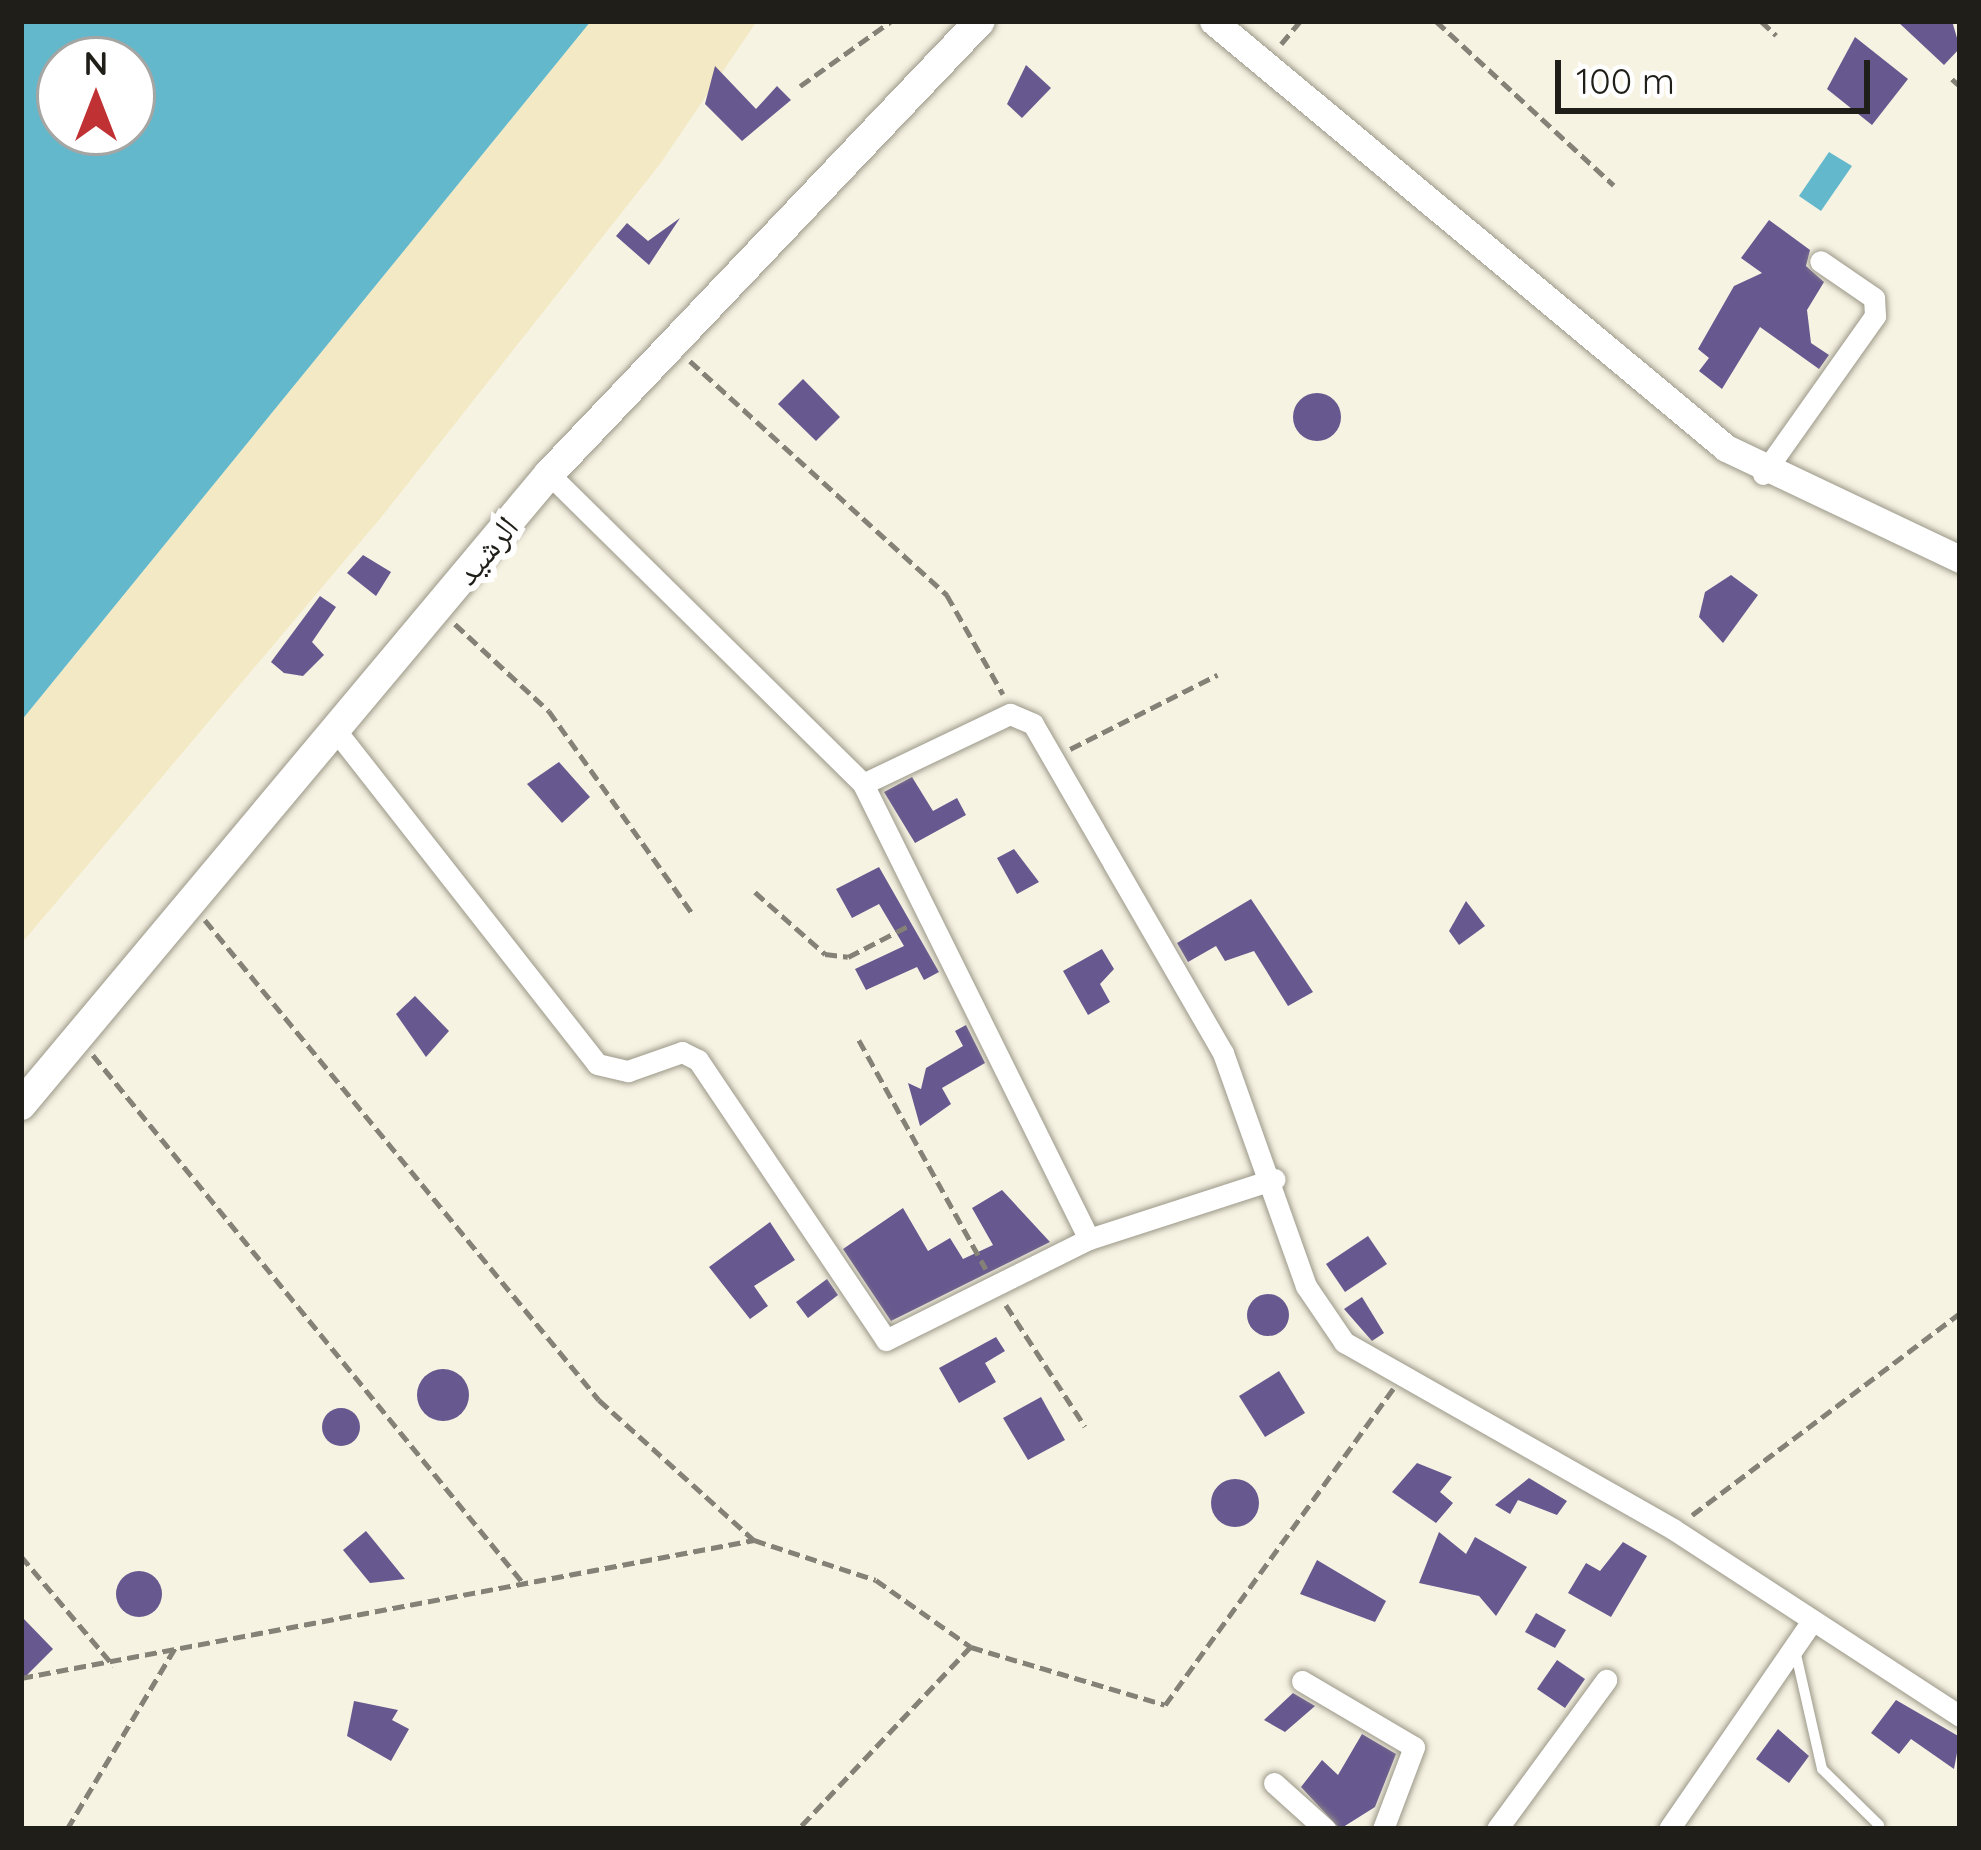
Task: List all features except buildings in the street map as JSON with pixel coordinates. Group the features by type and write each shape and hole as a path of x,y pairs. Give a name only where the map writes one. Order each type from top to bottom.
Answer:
{"main road":[{"name":"الرشيد","path":"21,1105 549,474 980,21"}],"street":[{"path":"1213,21 1763,474 1960,559"},
{"path":"1763,474 1875,316 1874,298 1820,261"},
{"path":"549,474 863,784 1089,1239"},
{"path":"863,784 1010,714 1060,754 1223,1053 1275,1179 1306,1286 1344,1342 1672,1529 1809,1625 1960,1716"},
{"path":"333,727 597,1064 628,1071 682,1052 698,1060 879,1334 906,1336 1089,1239 1275,1179"},
{"path":"1669,1829 1809,1625"},
{"path":"1497,1829 1606,1680"},
{"path":"1302,1681 1414,1747 1383,1829"},
{"path":"1274,1784 1325,1829"}],"lane":[{"path":"1795,1646 1822,1769 1879,1825"}],"path":[{"path":"800,86 891,21"},
{"path":"1265,64 1300,21"},
{"path":"1436,21 1614,185"},
{"path":"1761,21 1776,35"},
{"path":"1952,79 1960,86"},
{"path":"672,346 947,595 971,623 1010,714"},
{"path":"438,608 549,711 694,916"},
{"path":"1060,754 1216,675"},
{"path":"755,892 802,944 848,957 931,914"},
{"path":"190,901 538,1331 754,1540 876,1580 971,1647 1165,1706 1404,1376"},
{"path":"78,1037 524,1584"},
{"path":"859,1040 996,1288 1085,1426"},
{"path":"1672,1529 1960,1313"},
{"path":"21,1678 114,1666 176,1646 754,1540"},
{"path":"21,1556 114,1666"},
{"path":"67,1829 176,1646"},
{"path":"799,1829 971,1647"}],"sand":[{"path":"591,21 757,21 660,164 383,515 21,944 21,721"}],"water":[{"path":"21,21 591,21 21,721"},
{"path":"1829,152 1852,166 1821,211 1799,196"}]}
